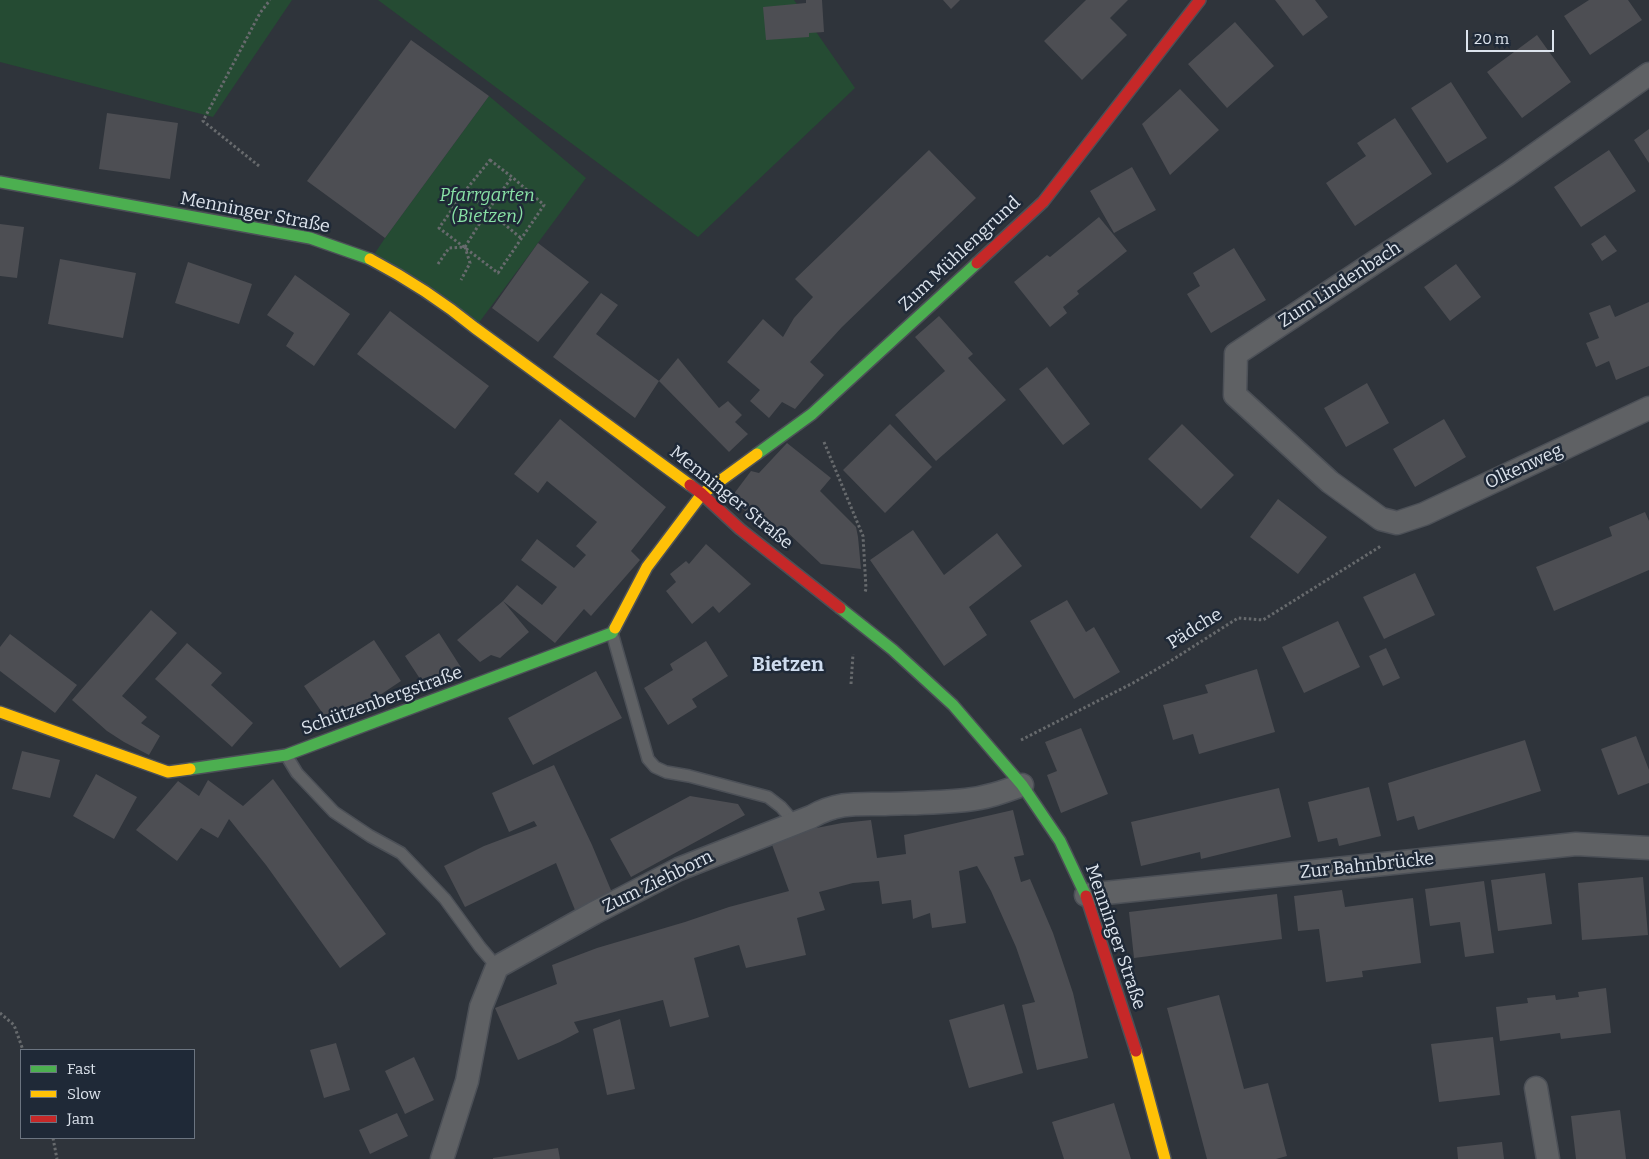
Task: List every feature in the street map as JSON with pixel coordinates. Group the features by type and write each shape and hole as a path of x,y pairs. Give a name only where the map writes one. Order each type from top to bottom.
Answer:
{"street":[{"name":"Zum Mühlengrund","path":"702,494 812,414 1043,202 1200,0"},
{"name":"Zum Lindenbach","path":"1397,523 1381,519 1330,482 1235,395 1236,354 1508,174 1649,74"},
{"name":"Menninger Straße","path":"0,182 310,238 371,259 421,287 447,305 475,328 702,494 740,529 893,650 953,705 1022,785 1060,841 1086,895 1141,1067 1165,1159"},
{"name":"Olkenweg","path":"1397,523 1424,514 1649,408"},
{"path":"612,634 647,567 702,494"},
{"name":"Schützenbergstraße","path":"0,712 168,772 286,755 612,634"},
{"name":"Zum Ziehborn","path":"497,967 594,913 679,869 811,817 825,808 849,803 886,804 985,798 1022,785"},
{"name":"Zur Bahnbrücke","path":"1086,895 1576,844 1649,848"},
{"path":"442,1159 467,1081 481,1007 497,967"},
{"path":"1536,1088 1548,1159"}],"lane":[{"path":"612,634 648,759 655,767 666,772 689,776 768,797 795,822"},
{"path":"286,755 297,773 334,812 370,836 401,853 445,899 497,967"}],"path":[{"path":"259,166 203,121 260,13 270,0"},
{"path":"490,160 544,205 498,273 439,228 465,191 490,160"},
{"path":"447,305 470,263 465,247 488,210 512,177"},
{"path":"465,191 522,239"},
{"path":"421,287 449,248 465,247"},
{"path":"812,414 863,536 866,589 854,618"},
{"name":"Pädche","path":"997,756 1022,740 1162,666 1238,618 1264,620 1386,542 1397,523"},
{"path":"0,1012 14,1025 23,1049"},
{"path":"52,1139 57,1159"}],"green space":[{"path":"0,0 292,0 213,117 0,62"},
{"path":"378,0 794,0 855,88 698,237"},
{"name":"Pfarrgarten (Bietzen)","path":"489,96 586,178 475,328 371,259"}],"building":[{"path":"806,0 822,0 824,32 809,33 809,37 766,40 763,7 806,3"},
{"path":"943,0 960,0 951,9"},
{"path":"1086,0 1128,0 1110,18 1127,35 1082,80 1044,41"},
{"path":"1275,0 1315,0 1328,17 1303,36"},
{"path":"1589,0 1628,0 1642,20 1590,55 1564,16"},
{"path":"1235,22 1274,66 1227,108 1188,64"},
{"path":"1537,35 1571,82 1522,118 1487,72"},
{"path":"411,40 489,96 385,238 307,181"},
{"path":"1451,82 1487,138 1447,163 1411,108"},
{"path":"1180,89 1219,130 1170,175 1142,124"},
{"path":"107,113 178,123 170,179 99,169"},
{"path":"1395,118 1432,174 1355,226 1326,183 1366,156 1357,143"},
{"path":"1649,129 1649,163 1634,140"},
{"path":"929,150 976,198 842,327 810,362 824,375 795,409 782,402 769,418 750,401 760,390 727,362 763,319 783,337 794,318 813,297 795,279"},
{"path":"1609,150 1636,191 1581,227 1554,187"},
{"path":"1132,167 1156,210 1114,233 1090,191"},
{"path":"1099,217 1127,251 1077,291 1079,294 1063,307 1067,313 1050,327 1014,282 1047,255 1050,257"},
{"path":"0,224 24,227 17,278 0,276"},
{"path":"1605,235 1617,251 1602,261 1591,244"},
{"path":"538,243 589,282 538,342 492,308"},
{"path":"1234,248 1266,300 1211,333 1187,294 1200,286 1193,273"},
{"path":"60,259 136,273 123,338 48,324"},
{"path":"188,262 252,284 239,324 175,303"},
{"path":"1456,264 1481,297 1450,321 1424,287"},
{"path":"295,275 350,314 314,366 286,346 294,333 267,315"},
{"path":"601,293 618,305 596,334 659,381 635,418 553,357"},
{"path":"1649,302 1649,366 1616,380 1609,361 1596,367 1586,343 1599,338 1589,313 1610,305 1615,317"},
{"path":"390,311 489,386 455,429 357,354"},
{"path":"939,316 973,354 968,358 1006,400 936,461 895,415 945,371 915,337"},
{"path":"678,358 719,408 728,401 742,415 735,422 748,434 729,452 659,381"},
{"path":"1047,367 1090,424 1063,445 1019,389"},
{"path":"1367,383 1389,423 1346,447 1324,408"},
{"path":"560,419 666,507 631,551 640,560 591,616 584,609 555,643 503,601 517,585 542,605 557,587 521,560 537,539 574,568 586,555 576,546 597,522 547,481 538,493 514,474"},
{"path":"1444,419 1466,457 1415,487 1393,449"},
{"path":"890,424 932,467 885,513 843,470"},
{"path":"1182,424 1234,475 1201,509 1148,459"},
{"path":"787,443 831,478 820,491 856,527 861,569 821,564 785,530 778,537 730,499 751,471 759,473"},
{"path":"1278,499 1327,537 1298,574 1250,537"},
{"path":"1645,512 1649,521 1649,570 1554,611 1536,567 1612,536 1609,527"},
{"path":"913,530 944,575 997,533 1022,566 969,607 987,635 944,666 870,560"},
{"path":"706,544 751,584 719,613 713,606 692,624 666,591 676,582 670,574 686,561 689,564"},
{"path":"1415,573 1435,615 1384,639 1363,597"},
{"path":"1067,600 1086,632 1094,627 1120,672 1074,699 1030,621"},
{"path":"503,601 529,632 500,658 491,655 480,662 457,640"},
{"path":"151,610 177,633 122,696 147,717 141,723 160,736 149,755 107,731 72,700"},
{"path":"1338,621 1360,667 1304,693 1282,647"},
{"path":"439,633 462,669 428,691 405,656"},
{"path":"10,634 77,685 55,713 0,671 0,647"},
{"path":"374,640 401,681 332,727 304,686"},
{"path":"706,641 728,676 692,699 697,707 668,725 644,688 673,670 670,664"},
{"path":"187,643 222,673 211,685 253,723 232,747 155,679"},
{"path":"1386,648 1400,678 1383,686 1369,656"},
{"path":"1257,669 1275,732 1199,754 1193,734 1173,740 1163,705 1208,693 1205,685"},
{"path":"596,671 622,718 533,765 508,718"},
{"path":"1081,728 1108,794 1061,813 1047,775 1057,771 1045,742"},
{"path":"1636,736 1649,770 1649,783 1618,795 1601,749"},
{"path":"1525,740 1541,791 1418,830 1414,816 1397,821 1388,783"},
{"path":"22,751 60,760 50,798 12,789"},
{"path":"554,765 592,845 613,895 575,910 556,863 465,907 444,866 484,846 537,826 534,821 509,832 492,793"},
{"path":"96,774 137,797 114,839 73,816"},
{"path":"273,779 386,934 340,968 266,865 229,819 218,838 201,828 177,861 136,830 178,781 199,796 208,780 243,806"},
{"path":"1369,787 1381,836 1339,846 1337,838 1318,842 1308,802"},
{"path":"1279,788 1291,837 1201,859 1200,852 1141,866 1131,822"},
{"path":"690,796 738,804 745,815 631,877 610,839"},
{"path":"1013,810 1024,855 1014,857 1021,882 1030,879 1053,933 1073,993 1088,1058 1037,1070 1022,1005 1035,1002 1016,947 991,891 977,866 959,871 966,923 932,928 930,913 913,919 911,900 882,904 879,881 853,883 819,892 825,910 797,918 806,955 746,968 739,945 694,958 709,1017 670,1027 663,1000 574,1022 579,1032 518,1060 495,1008 557,984 552,965 597,948 729,907 789,891 771,842 801,831 842,823 871,820 877,858 906,854 904,835"},
{"path":"1545,873 1552,924 1498,931 1491,880"},
{"path":"1643,877 1648,935 1582,940 1578,883"},
{"path":"1484,881 1494,953 1465,957 1460,922 1430,926 1425,889"},
{"path":"1342,890 1345,907 1413,898 1421,963 1362,971 1363,977 1326,982 1319,929 1298,931 1294,896"},
{"path":"1277,894 1282,939 1134,958 1129,912"},
{"path":"1606,988 1611,1033 1561,1039 1560,1033 1500,1041 1496,1007 1528,1003 1527,998 1555,995 1556,1000 1579,997 1578,992"},
{"path":"1219,995 1244,1089 1268,1083 1287,1156 1276,1159 1207,1159 1167,1008"},
{"path":"1004,1004 1023,1073 969,1088 949,1020"},
{"path":"620,1019 635,1089 607,1095 593,1029"},
{"path":"1493,1037 1500,1095 1439,1102 1431,1044"},
{"path":"336,1043 350,1090 324,1098 310,1050"},
{"path":"414,1057 434,1100 405,1114 385,1071"},
{"path":"1114,1103 1131,1159 1064,1159 1052,1122"},
{"path":"1620,1110 1626,1159 1576,1159 1571,1116"},
{"path":"397,1113 408,1136 370,1154 359,1130"},
{"path":"1502,1142 1504,1159 1458,1159 1457,1147"},
{"path":"558,1148 560,1159 493,1159 493,1158"}],"traffic: fast":[{"path":"0,182 310,238 370,259"},
{"path":"757,454 812,414 977,263"},
{"path":"840,608 893,650 953,705 1022,785 1060,841 1086,896"},
{"path":"190,769 286,755 612,633 615,628"}],"traffic: slow":[{"path":"370,259 411,283 463,318 690,485"},
{"path":"615,628 647,567 702,494 757,454"},
{"path":"0,712 168,772 190,769"},
{"path":"1136,1051 1165,1159"}],"traffic: jam":[{"path":"977,263 1043,202 1200,0"},
{"path":"690,485 740,529 840,608"},
{"path":"1086,896 1136,1051"}],"district":[{"name":"Bietzen","path":"788,665"}]}
